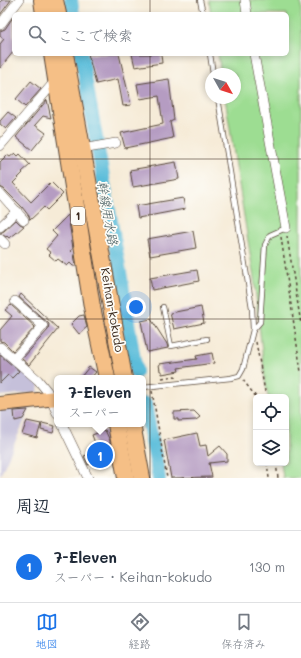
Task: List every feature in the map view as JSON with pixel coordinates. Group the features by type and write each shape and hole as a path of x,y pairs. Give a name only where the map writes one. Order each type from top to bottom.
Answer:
{"highway":[{"path":"42,0 44,12"},
{"path":"55,0 58,12"},
{"name":"Keihan-kokudo","path":"52,56 92,307 106,375"},
{"name":"Keihan-kokudo","path":"66,56 92,147 124,375"},
{"path":"117,427 126,478"},
{"path":"133,427 142,478"}],"main road":[{"path":"0,404 54,398"}],"street":[{"path":"0,25 19,0"},
{"path":"244,0 247,12"},
{"path":"254,56 286,228"},
{"path":"0,146 56,80"},
{"path":"92,147 116,143"},
{"path":"0,193 24,220"},
{"path":"0,227 17,212"},
{"path":"14,359 43,326 15,301"},
{"path":"0,347 38,380 54,398"},
{"path":"63,427 88,478"}],"lane":[{"path":"200,0 203,12"},
{"path":"210,56 212,68"},
{"path":"146,387 231,378 239,376 243,369 253,330 252,308 219,104"},
{"path":"253,330 260,322 265,245 270,235 286,228"},
{"path":"163,307 171,346 207,339"}],"path":[{"path":"286,228 301,324"},
{"path":"253,330 258,348 266,394"},
{"path":"239,376 254,394"},
{"path":"151,386 167,478"},
{"path":"267,466 268,478"},
{"path":"276,466 278,478"}],"shaded area":[{"path":"0,351 39,384 38,392 0,396"},
{"path":"31,406 0,476 0,409"}],"green space":[{"path":"209,0 301,0 301,478 283,478 281,466 289,466 289,394 268,394 265,379 254,278 226,104 241,104 241,68 220,68 218,56 289,56 289,12 211,12"}],"building":[{"path":"2,0 11,0 0,15 0,2"},
{"path":"12,18 12,53 0,68 0,44 4,39 0,36 0,31 5,29"},
{"path":"89,56 119,56 131,105 123,106 118,79 96,84"},
{"path":"132,56 161,56 162,63 135,67"},
{"path":"169,79 174,120 170,122 173,138 125,148 121,133 163,124 159,96 140,99 137,84"},
{"path":"31,81 41,89 25,107 16,99"},
{"path":"47,100 51,118 43,116 35,125 46,133 32,150 16,137"},
{"path":"8,112 16,118 6,129 0,124 0,121"},
{"path":"15,153 18,156 20,154 30,165 13,183 31,202 51,182 63,194 47,210 44,207 30,220 29,216 22,207 4,189 0,187 0,162 7,155 10,157"},
{"path":"176,162 179,179 133,187 130,170"},
{"path":"183,198 185,209 138,218 136,206"},
{"path":"68,215 73,248 71,251 74,254 76,266 73,266 70,263 67,266 58,259 56,261 49,255 51,253 46,249 57,236 52,231"},
{"path":"16,220 24,226 15,234 9,238 0,233 4,231"},
{"path":"193,231 196,248 150,256 147,239"},
{"path":"197,270 199,281 152,290 150,278"},
{"path":"21,294 58,329 29,365 22,359 48,330 49,324 19,297"},
{"path":"11,305 35,327 13,351 4,342 0,341 0,330 12,316 5,310"},
{"path":"201,307 204,323 174,329 170,313"},
{"path":"84,315 87,327 79,334 71,324 79,316"},
{"path":"151,319 168,348 147,352 141,321"},
{"path":"212,353 214,363 178,368 179,371 162,374 162,371 160,371 159,364 197,359 196,356"},
{"path":"0,355 19,371 12,378 8,375 0,383"},
{"path":"89,367 96,372 94,375 82,375"},
{"path":"28,410 23,419 15,421 14,411"},
{"path":"194,411 200,417 196,420 178,421 178,419 174,419 174,412"},
{"path":"27,421 41,424 37,438 22,434"},
{"path":"42,423 55,427 53,433 41,430"},
{"path":"105,430 110,441 110,444 108,444 112,455 88,465 84,456 98,451 92,435"},
{"path":"197,433 200,446 206,445 208,456 220,446 227,454 227,461 209,463 212,477 171,478 164,440"}],"waterway":[{"name":"幹線用水路","path":"71,0 73,12"},
{"name":"幹線用水路","path":"81,56 121,278 136,372"},
{"name":"幹線用水路","path":"146,409 159,478"}],"place":[{"name":"7-Eleven","path":"100,455"}]}
